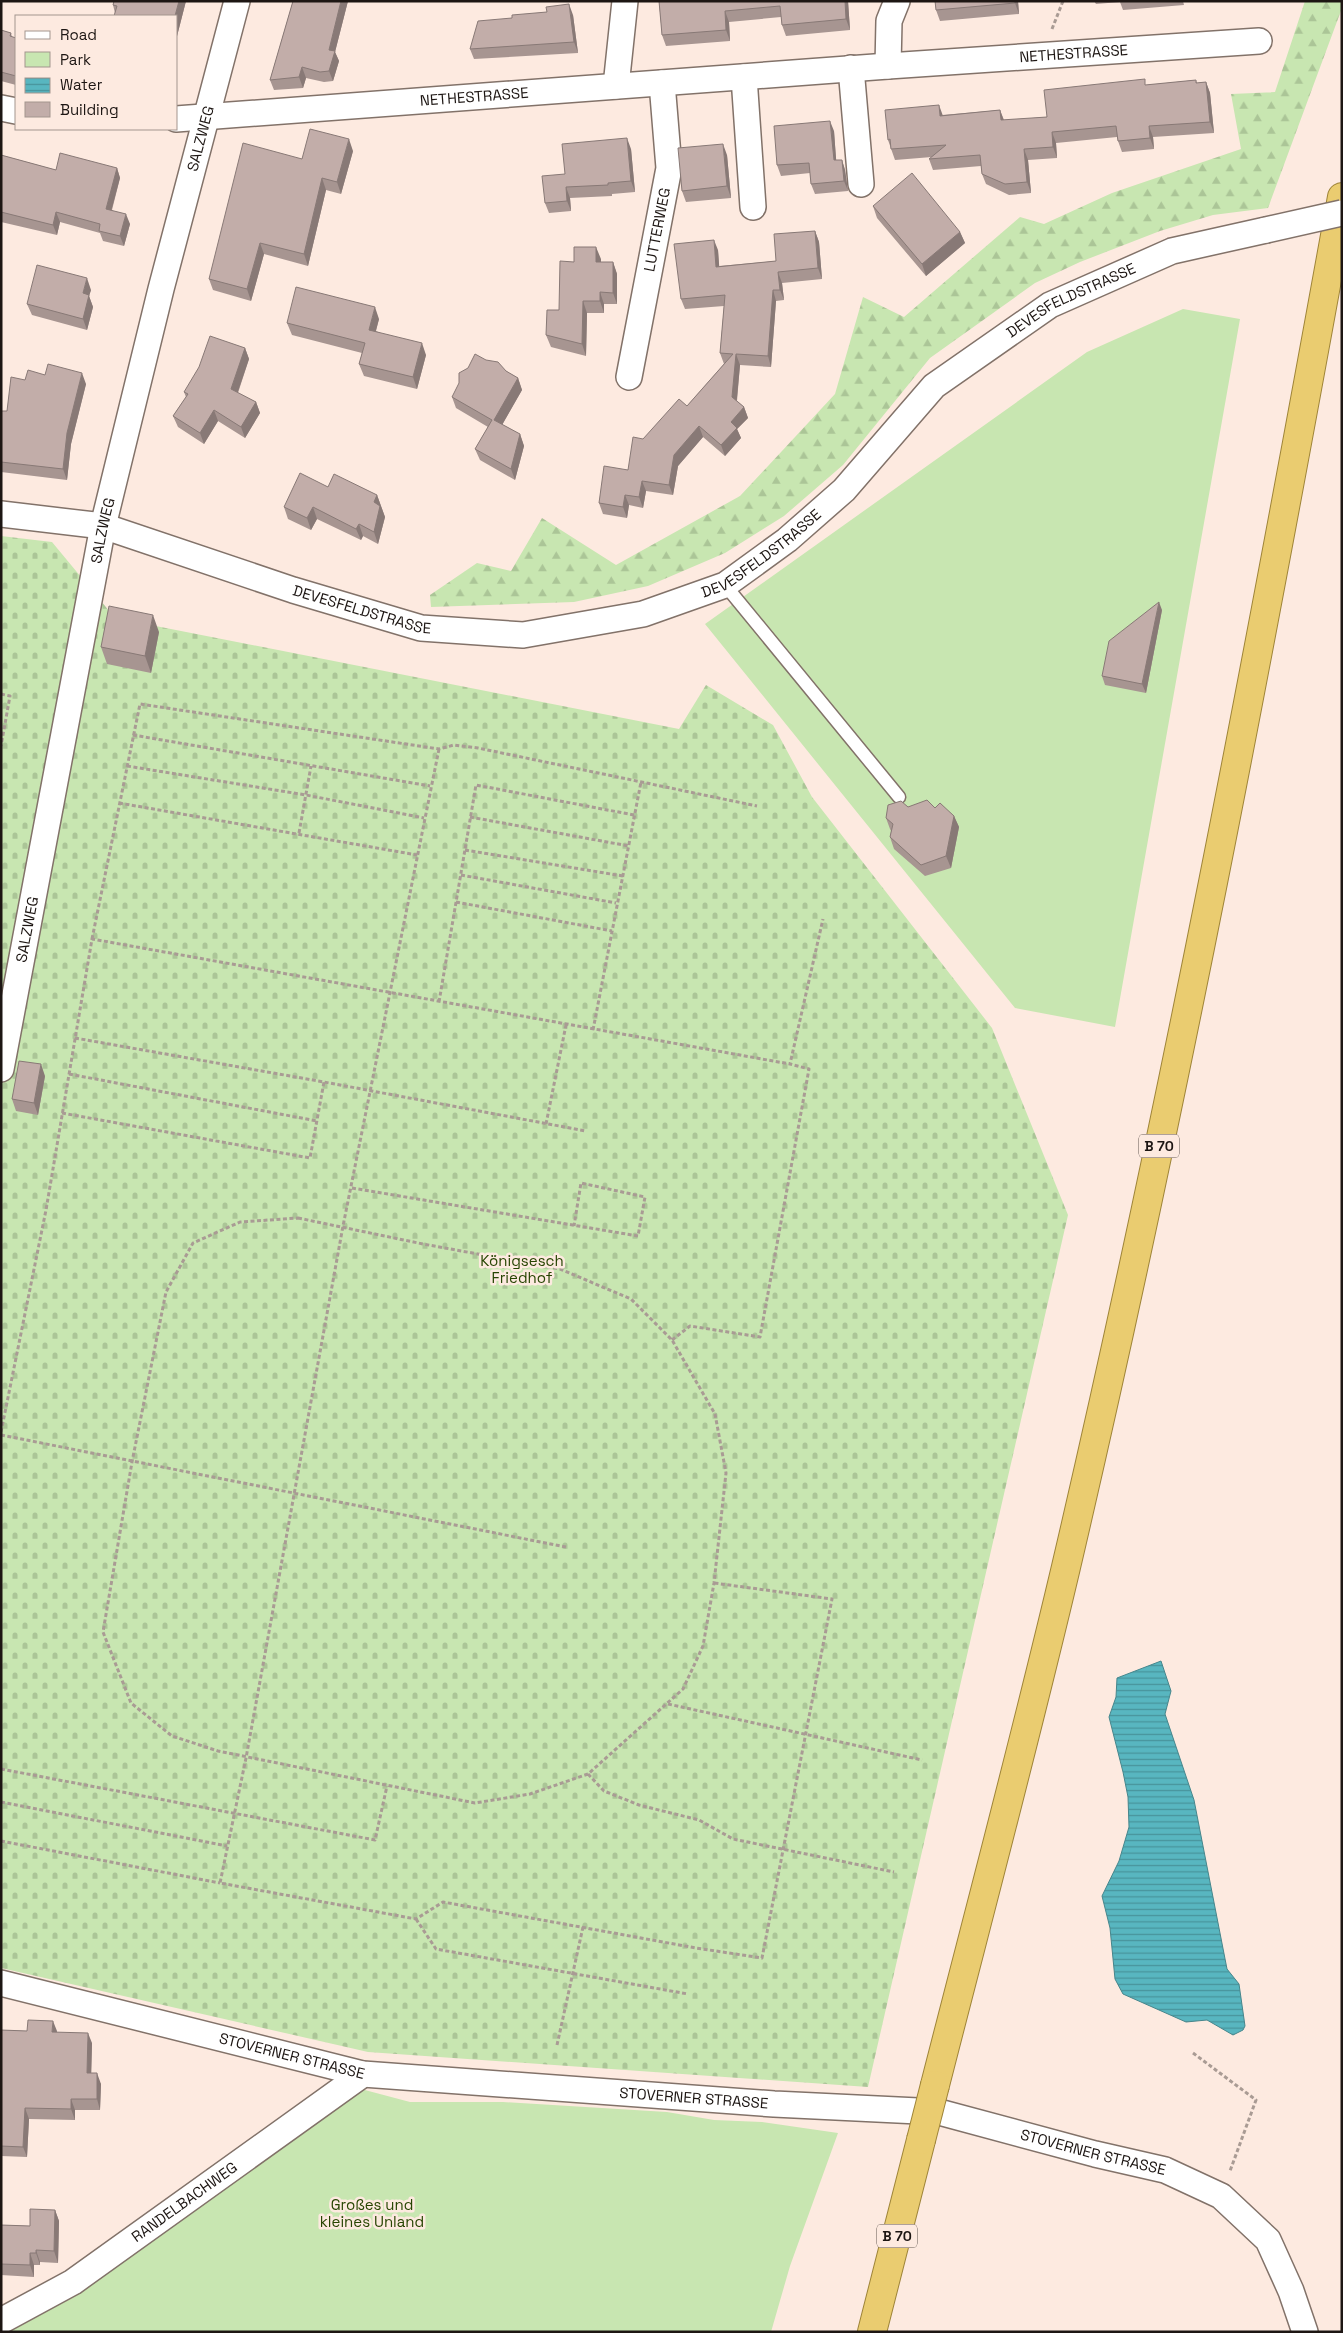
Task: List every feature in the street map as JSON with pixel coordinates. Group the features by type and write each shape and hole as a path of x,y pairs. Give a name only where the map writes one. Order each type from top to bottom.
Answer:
{"highway":[{"name":"B 70","path":"872,2332 1065,1569 1172,1087 1286,505 1342,197"}],"street":[{"name":"SALZWEG","path":"1,1069 103,526 205,118 237,1"},
{"path":"616,86 625,1"},
{"path":"888,66 889,21 896,1"},
{"name":"NETHESTRASSE","path":"178,119 851,68 1259,41"},
{"path":"851,68 861,184"},
{"path":"744,77 754,207"},
{"name":"LUTTERWEG","path":"629,377 669,168 662,83"},
{"path":"1,108 15,111"},
{"name":"DEVESFELDSTRASSE","path":"1,514 103,526 292,590 421,628 523,635 643,614 725,585 787,540 844,490 934,386 1050,305 1172,251 1342,213"},
{"name":"STOVERNER STRASSE","path":"1,1983 363,2074 764,2103 940,2112 1095,2154 1165,2170 1221,2196 1268,2240 1291,2291 1306,2332"},
{"name":"RANDELBACHWEG","path":"1,2321 73,2282 363,2074"}],"lane":[{"path":"725,585 899,797"}],"path":[{"path":"1,694 10,696 1,746"},
{"path":"566,1546 132,1462 1,1433 46,1210 92,939 140,704 439,749 454,745 478,748 757,806"},
{"path":"133,735 430,786"},
{"path":"220,1883 246,1758 343,1226 372,1091 430,786 439,749"},
{"path":"127,766 306,795 424,818"},
{"path":"299,832 311,766"},
{"path":"592,1030 640,782"},
{"path":"439,1002 476,785 634,815"},
{"path":"119,803 299,832 417,855"},
{"path":"470,817 629,846"},
{"path":"465,850 623,876"},
{"path":"461,875 616,903"},
{"path":"456,902 612,932"},
{"path":"790,1064 823,919"},
{"path":"92,939 790,1064 809,1069 760,1337 690,1326 672,1340"},
{"path":"546,1124 566,1024"},
{"path":"75,1038 586,1131"},
{"path":"69,1074 317,1120"},
{"path":"62,1113 310,1158 324,1082"},
{"path":"352,1188 574,1226 638,1236 645,1197 581,1183 574,1226"},
{"path":"298,1218 423,1244 560,1269 631,1299 672,1340 715,1414 726,1472 714,1583 703,1646 683,1689 588,1774 530,1794 475,1802 218,1751 172,1736 131,1703 103,1632 132,1462 166,1292 193,1243 240,1222 298,1218"},
{"path":"1,1841 416,1920 443,1902 762,1958 832,1599 714,1583"},
{"path":"668,1704 922,1760"},
{"path":"1,1769 375,1840 387,1786"},
{"path":"588,1774 604,1791 639,1805 699,1820 733,1840 894,1872"},
{"path":"1,1802 227,1846"},
{"path":"416,1920 436,1949 574,1972 688,1994"},
{"path":"557,2045 583,1927"},
{"path":"1193,2053 1256,2100 1221,2196"}],"green space":[{"path":"1305,1 1342,1 1342,8 1268,208 1213,215 1160,231 1080,262 1035,283 930,358 843,465 784,516 725,553 648,586 574,602 431,607 430,595 477,563 511,571 542,518 616,565 740,496 835,394 863,297 904,317 1020,217 1044,224 1112,193 1241,149 1231,94 1275,92"},
{"path":"1183,309 1240,319 1115,1027 1015,1008 705,624 1087,352"},
{"name":"Königsesch Friedhof","path":"1,536 52,542 115,618 679,729 706,685 773,725 812,797 992,1028 1068,1215 868,2087 368,2052 1,1968"},
{"name":"Großes und kleines Unland","path":"346,2085 410,2102 503,2102 667,2112 714,2120 762,2122 838,2133 790,2266 771,2332 1,2332"}],"water":[{"path":"1161,1661 1171,1691 1165,1714 1194,1800 1227,1969 1239,1984 1245,2026 1243,2030 1233,2035 1207,2020 1186,2022 1123,1994 1115,1979 1110,1928 1102,1896 1119,1861 1129,1827 1128,1797 1109,1717 1116,1697 1117,1678"}],"building":[{"path":"114,1 179,1 175,15 114,15 117,6 113,5"},
{"path":"293,1 341,1 329,50 335,51 329,71 320,72 302,67 299,77 270,80"},
{"path":"659,1 845,1 846,19 782,25 780,6 725,11 726,30 662,35"},
{"path":"935,1 1015,1 1015,3 936,10"},
{"path":"569,4 574,42 470,49 478,21 512,18 512,15 547,12 546,7"},
{"path":"1,30 11,33 10,36 15,38 15,76 1,72"},
{"path":"1145,79 1145,85 1196,80 1196,83 1206,82 1210,122 1149,126 1150,138 1118,141 1116,126 1052,132 1053,147 1024,149 1027,182 1005,184 982,174 980,155 929,159 946,145 891,149 890,139 888,140 885,110 939,105 940,116 1000,110 1001,120 1047,117 1044,90"},
{"path":"830,121 834,160 842,160 844,181 811,184 809,163 777,165 774,126"},
{"path":"310,129 349,139 337,182 322,178 304,254 260,243 247,289 209,279 243,143 302,159"},
{"path":"627,138 631,181 608,183 608,185 566,187 567,201 545,203 542,176 565,174 562,144"},
{"path":"723,144 727,186 682,191 678,148"},
{"path":"60,153 117,168 106,209 126,214 120,236 99,231 100,224 56,212 53,225 1,212 1,155 56,170"},
{"path":"912,173 960,232 922,264 873,206"},
{"path":"815,231 818,268 778,272 780,290 773,290 768,356 736,354 732,397 744,407 731,422 737,428 721,445 699,426 674,455 669,485 642,481 639,497 625,495 623,507 599,503 604,466 628,470 633,437 643,439 679,399 687,406 733,354 720,353 725,295 681,299 674,244 714,240 716,267 776,261 774,234"},
{"path":"574,247 596,247 596,262 613,262 613,293 600,292 600,301 583,301 582,344 546,335 547,310 559,310 560,261 574,262"},
{"path":"37,265 87,278 83,293 89,295 83,319 27,304"},
{"path":"296,287 375,307 369,330 422,343 413,377 359,364 365,343 287,323"},
{"path":"210,336 245,348 231,389 256,402 241,427 214,410 200,433 173,416 188,394 184,392 199,367"},
{"path":"475,354 486,360 498,362 506,371 518,378 494,420 520,434 511,469 475,449 492,420 452,397 459,383 459,373 468,368"},
{"path":"48,364 82,373 67,433 63,469 1,462 1,411 7,411 11,377 25,380 28,370 45,375"},
{"path":"300,473 328,487 334,474 377,495 374,502 380,506 374,532 359,524 356,529 313,507 307,518 284,507"},
{"path":"1159,602 1142,684 1102,676 1109,641"},
{"path":"109,606 153,615 145,656 101,647"},
{"path":"927,800 935,808 940,803 954,816 946,856 921,865 890,837 893,824 886,818 888,805 901,801 908,807"},
{"path":"19,1061 41,1064 34,1103 12,1099"},
{"path":"28,2020 53,2021 52,2032 88,2033 87,2073 97,2073 97,2099 71,2099 71,2109 25,2108 23,2147 1,2146 1,2030 27,2031"},
{"path":"30,2209 55,2210 54,2251 36,2250 36,2253 30,2253 30,2265 1,2264 1,2225 30,2226"}]}
